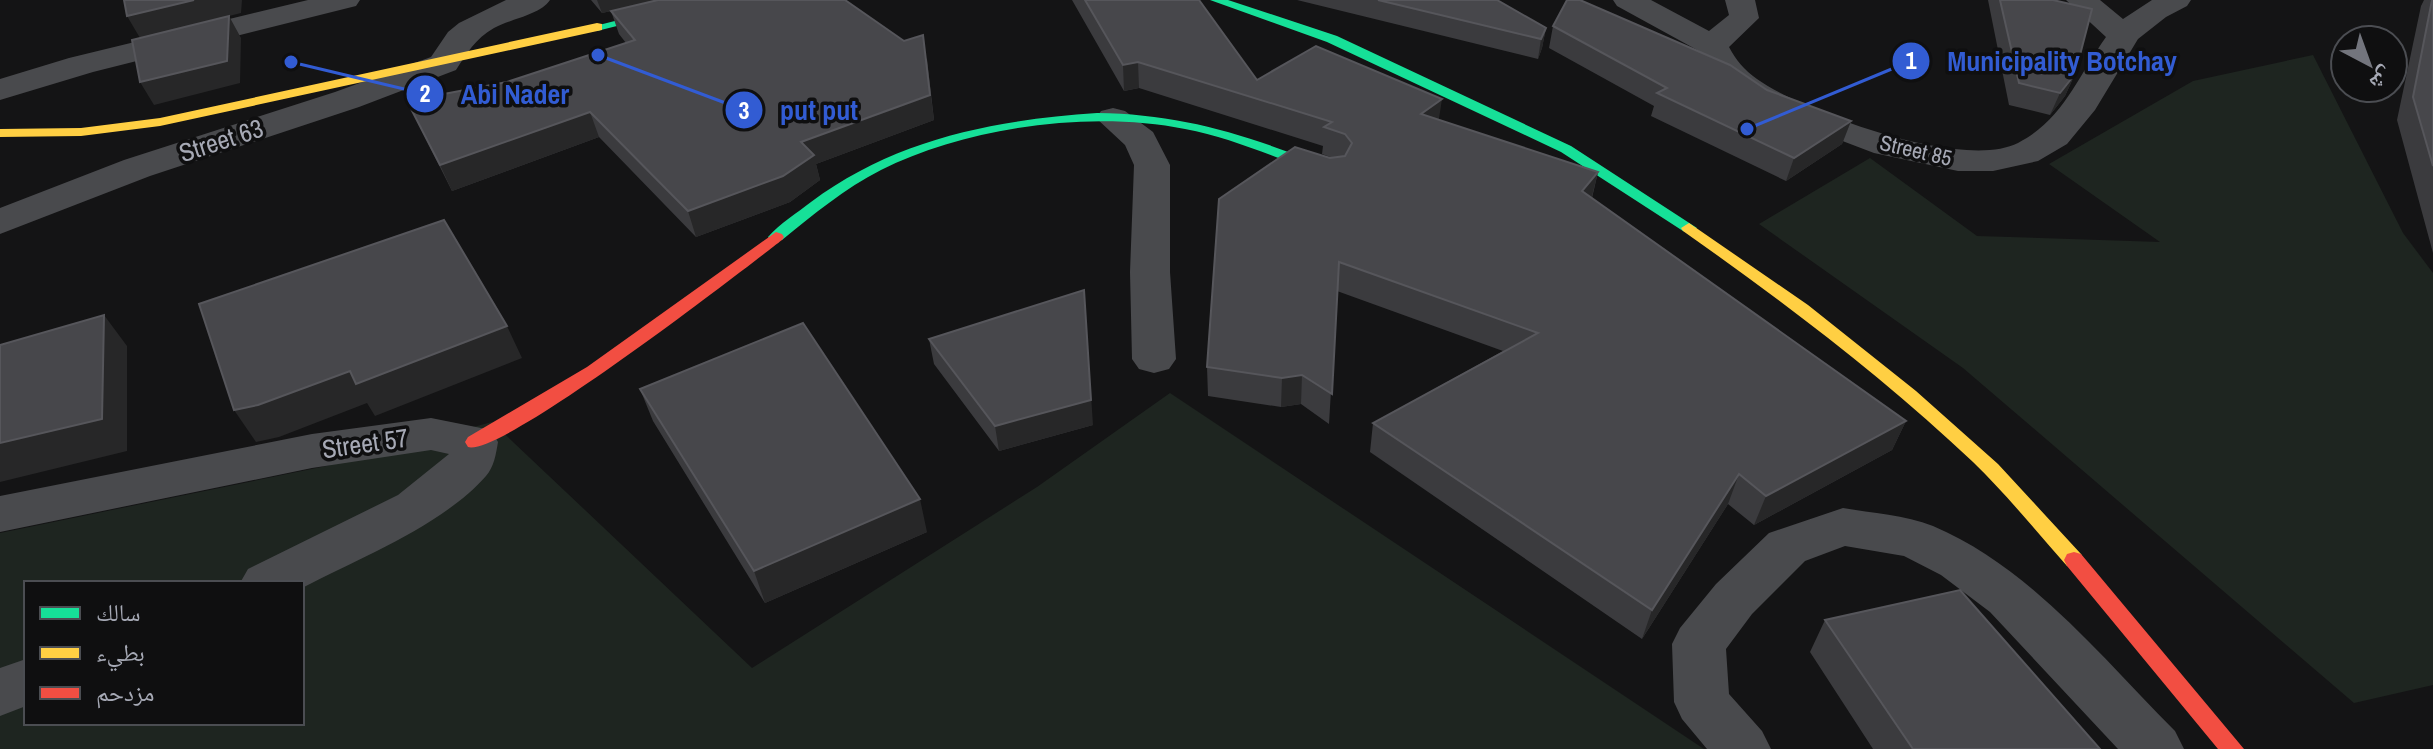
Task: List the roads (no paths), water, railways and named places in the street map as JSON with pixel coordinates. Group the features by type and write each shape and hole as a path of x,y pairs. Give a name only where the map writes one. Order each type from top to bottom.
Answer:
{"main road":[{"path":"0,133 68,134 178,120 444,63 714,0"},
{"path":"1216,0 1332,39 1566,149 1644,196 1782,292 1869,361 1981,459 2104,592 2232,749"},
{"path":"475,442 539,407 617,358 686,308 816,205 860,175 890,160 936,144 988,133 1113,118 1169,122 1329,172"}],"street":[{"path":"0,90 81,65 345,0"},
{"path":"444,63 448,51 458,40 492,18 535,0"},
{"name":"Street 85","path":"1628,0 1712,45 1717,59 1730,76 1746,88 1788,108 1843,131 1900,148 1946,159 1987,163 2029,153 2054,137 2077,113 2122,34 2142,16 2176,0"},
{"path":"1712,45 1744,18 1740,0"},
{"path":"2081,0 2122,34"},
{"path":"492,18 538,41"},
{"name":"Street 63","path":"0,222 126,172 340,104 444,63"},
{"path":"1113,118 1140,140 1152,165 1150,272 1154,359"},
{"name":"Street 57","path":"0,514 312,451 431,434 475,442"},
{"path":"270,581 415,508 470,464 475,442"},
{"path":"1742,749 1702,702 1699,644 1734,599 1787,547 1843,527 1914,539 1959,561 2008,597 2155,749"},
{"path":"0,692 24,683"}],"place":[{"name":"put put","path":"598,55"},
{"name":"Abi Nader","path":"291,62"},
{"name":"Municipality Botchay","path":"1747,129"}]}
